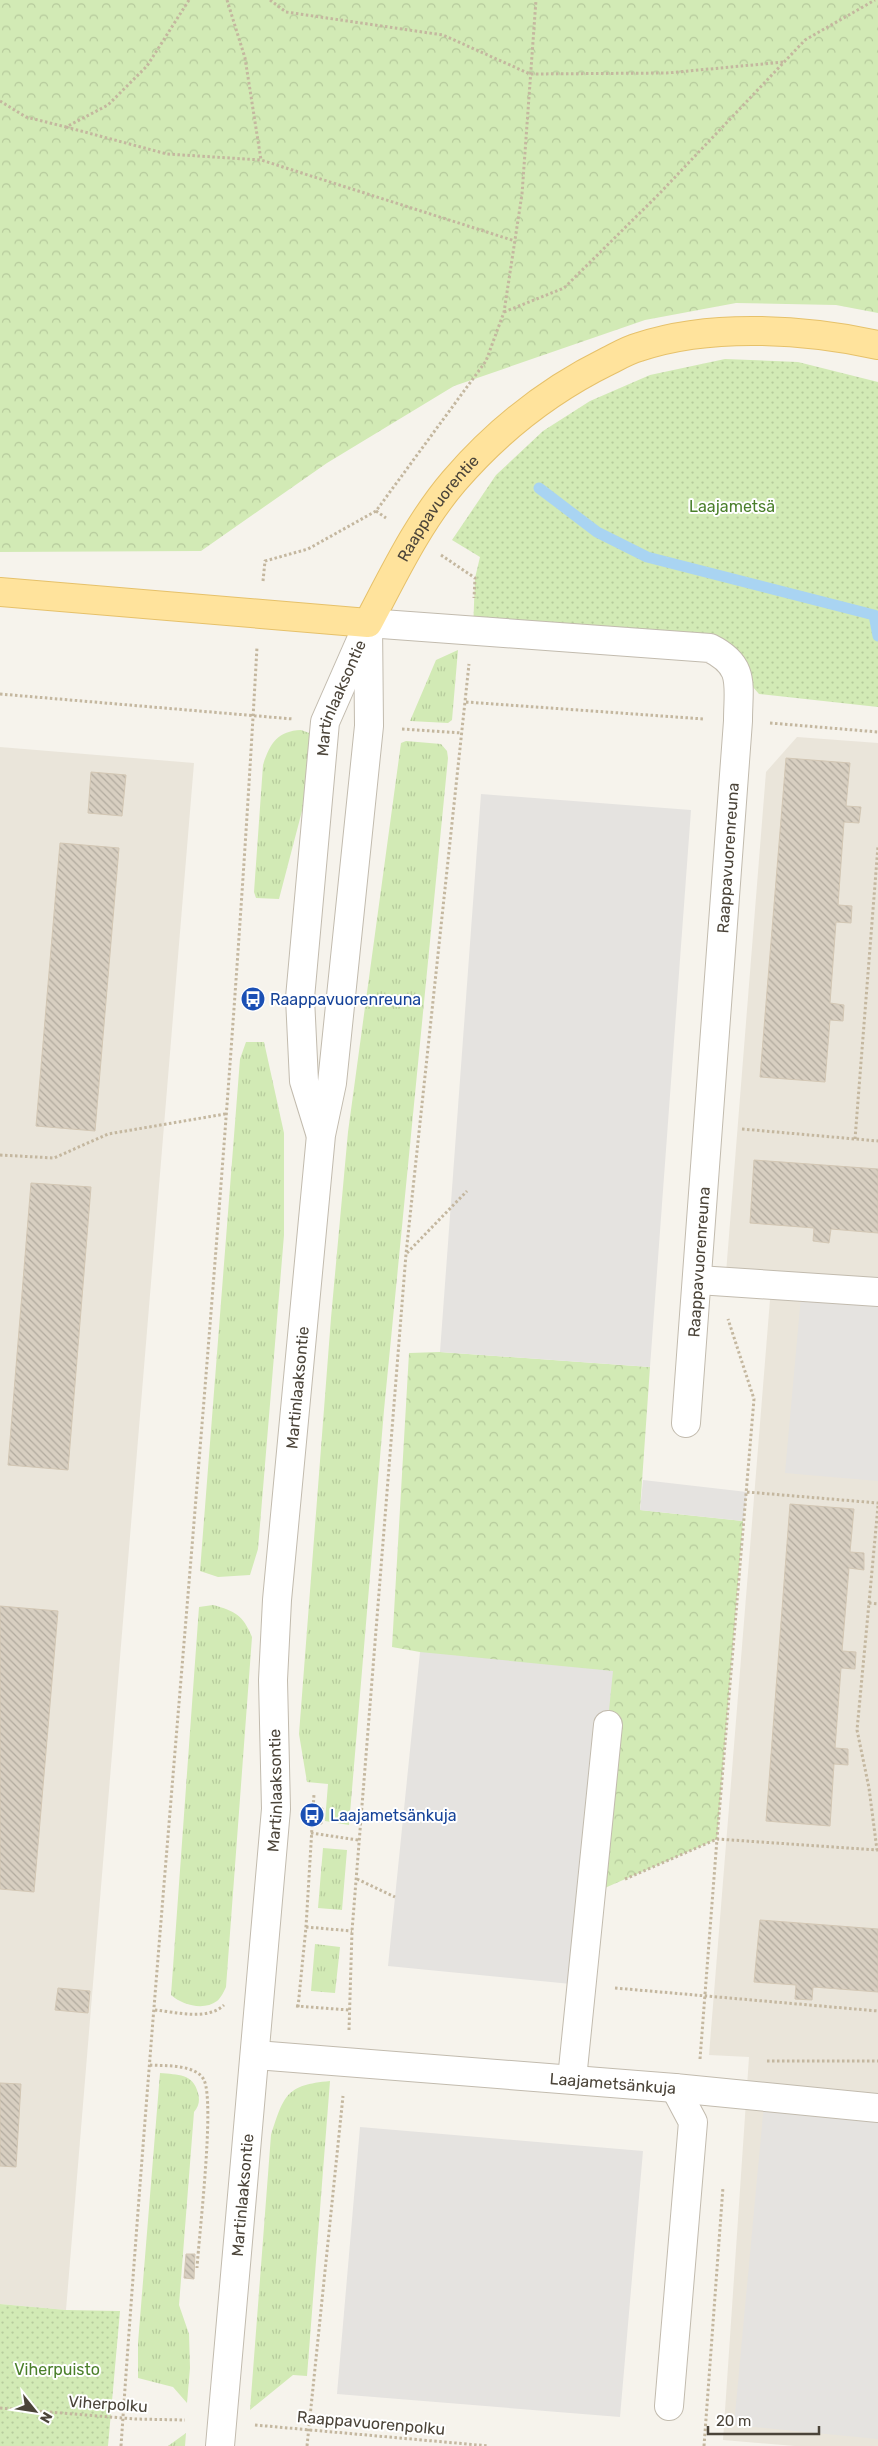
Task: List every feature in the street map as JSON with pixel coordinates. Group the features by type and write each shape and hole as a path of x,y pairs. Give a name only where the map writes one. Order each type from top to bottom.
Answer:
{"main road":[{"name":"Raappavuorentie","path":"368,623 414,537 453,482 492,440 536,403 584,373 638,347 688,336 742,331 836,336 878,345"},
{"path":"0,592 368,623"}],"street":[{"name":"Raappavuorenreuna","path":"368,623 710,648 726,656 738,672 738,721 709,1126 707,1281 686,1424"},
{"name":"Martinlaaksontie","path":"321,1135 304,1081 300,998 325,722 368,623"},
{"name":"Martinlaaksontie","path":"220,2446 256,2055 276,1809 274,1680 277,1600 321,1135 335,1058 369,726 368,623"},
{"path":"707,1281 878,1292"},
{"path":"572,2079 608,1725"},
{"name":"Laajametsänkuja","path":"256,2055 675,2088 693,2122 669,2406"},
{"path":"675,2088 878,2108"}],"path":[{"path":"66,127 108,105 147,66 188,0"},
{"path":"226,0 245,58 261,160"},
{"path":"270,0 286,12 443,35 530,74 667,73 784,62"},
{"path":"121,2446 150,2065 189,1602 254,715 259,615 265,561 308,549 376,511 486,361 504,312 522,194 536,0"},
{"path":"504,312 564,288 659,194 805,40 875,0"},
{"path":"0,101 26,117 167,154 261,160 515,241"},
{"path":"307,2446 349,2028 352,1931 357,1879 358,1840 406,1254 466,702 475,578 376,511"},
{"path":"0,694 325,722"},
{"path":"466,702 878,732"},
{"path":"369,726 462,733"},
{"path":"855,1139 878,847"},
{"path":"0,1156 54,1158 108,1134 225,1114"},
{"path":"709,1126 878,1141"},
{"path":"406,1254 467,1191"},
{"path":"700,2059 754,1399 707,1281"},
{"path":"591,1894 717,1838 876,1850 869,1788 857,1730 878,1504 747,1492"},
{"path":"869,1603 878,1604"},
{"path":"298,2007 306,1927 314,1794"},
{"path":"311,1833 358,1840"},
{"path":"357,1879 395,1897"},
{"path":"306,1927 352,1931"},
{"path":"581,1984 706,1997 878,2011"},
{"path":"349,2028 358,2029"},
{"path":"691,2059 709,2060"},
{"path":"762,2061 878,2061"},
{"path":"150,2065 184,2068 196,2072 204,2080 208,2113 197,2268"},
{"path":"704,2446 724,2181"},
{"name":"Viherpolku","path":"0,2408 123,2418 185,2420"},
{"name":"Raappavuorenpolku","path":"252,2424 489,2446"}],"shaded area":[{"path":"797,737 878,743 878,2446 795,2446 723,2440 749,2057 709,2055 772,1275 726,1273 766,772"},
{"path":"0,747 194,763 66,2310 0,2304"},
{"path":"481,794 691,810 650,1367 440,1352"},
{"path":"802,1286 878,1292 878,1481 785,1473"},
{"path":"643,1480 747,1492 743,1521 640,1510"},
{"path":"420,1652 613,1671 581,1985 388,1966"},
{"path":"764,2104 878,2114 878,2439 734,2425"},
{"path":"360,2127 643,2151 620,2417 337,2394"}],"green space":[{"path":"0,0 878,0 878,313 836,305 736,303 645,320 454,386 327,463 201,551 0,552"},
{"name":"Laajametsä","path":"725,359 798,362 878,382 878,707 759,694 726,656 473,631 475,578 480,557 452,540 496,475 543,431 590,401 650,375"},
{"path":"458,650 452,720 448,723 410,721 436,660"},
{"path":"301,730 312,734 308,788 279,899 256,898 254,892 263,765 269,750 276,740 286,733"},
{"path":"406,741 441,744 447,751 448,758 384,1410 349,1825 325,1821 328,1784 307,1782 299,1734 331,1318 348,1132 401,743"},
{"path":"246,1042 264,1042 284,1133 284,1235 258,1549 250,1575 218,1577 200,1571 240,1059"},
{"path":"440,1352 650,1367 640,1510 743,1521 717,1839 591,1894 420,1652 392,1647 409,1353"},
{"path":"213,1605 227,1609 242,1619 252,1637 226,1987 217,2001 212,2004 193,2006 181,2002 171,1995 199,1607"},
{"path":"323,1848 347,1850 342,1910 318,1908"},
{"path":"315,1944 340,1947 335,1993 311,1991"},
{"path":"160,2073 189,2078 196,2086 199,2098 194,2112 179,2305 189,2334 190,2368 187,2403 173,2387 138,2378 138,2343"},
{"path":"330,2081 307,2376 293,2375 250,2410 271,2135 280,2110 289,2094 295,2089 304,2086"},
{"name":"Viherpuisto","path":"0,2304 66,2310 120,2311 108,2446 0,2446"},
{"path":"186,2433 185,2446 168,2446"}],"building":[{"path":"786,758 850,763 846,806 861,807 859,823 844,822 838,905 852,906 851,923 836,922 830,1003 844,1005 843,1021 830,1020 825,1082 760,1077"},
{"path":"91,772 126,775 122,816 88,813"},
{"path":"60,843 119,848 95,1131 36,1126"},
{"path":"754,1160 878,1169 878,1233 831,1229 829,1243 813,1241 814,1228 750,1223"},
{"path":"31,1183 91,1187 68,1470 8,1465"},
{"path":"790,1504 854,1509 850,1552 864,1553 864,1570 849,1568 842,1651 856,1652 855,1669 841,1668 835,1748 848,1749 848,1765 834,1764 830,1826 766,1821"},
{"path":"0,1606 58,1611 34,1892 0,1889"},
{"path":"316,1807 323,1808 322,1824 315,1824"},
{"path":"760,1920 878,1929 878,1992 813,1987 812,2000 795,1999 796,1985 754,1982"},
{"path":"58,1988 90,1991 88,2013 55,2010"},
{"path":"0,2083 21,2084 16,2167 0,2166"},
{"path":"186,2254 195,2254 194,2279 184,2278"}],"waterway":[{"path":"539,488 597,532 647,557 874,615 878,636"}],"place":[{"name":"Raappavuorenreuna","path":"253,999"},
{"name":"Laajametsänkuja","path":"312,1815"}]}
